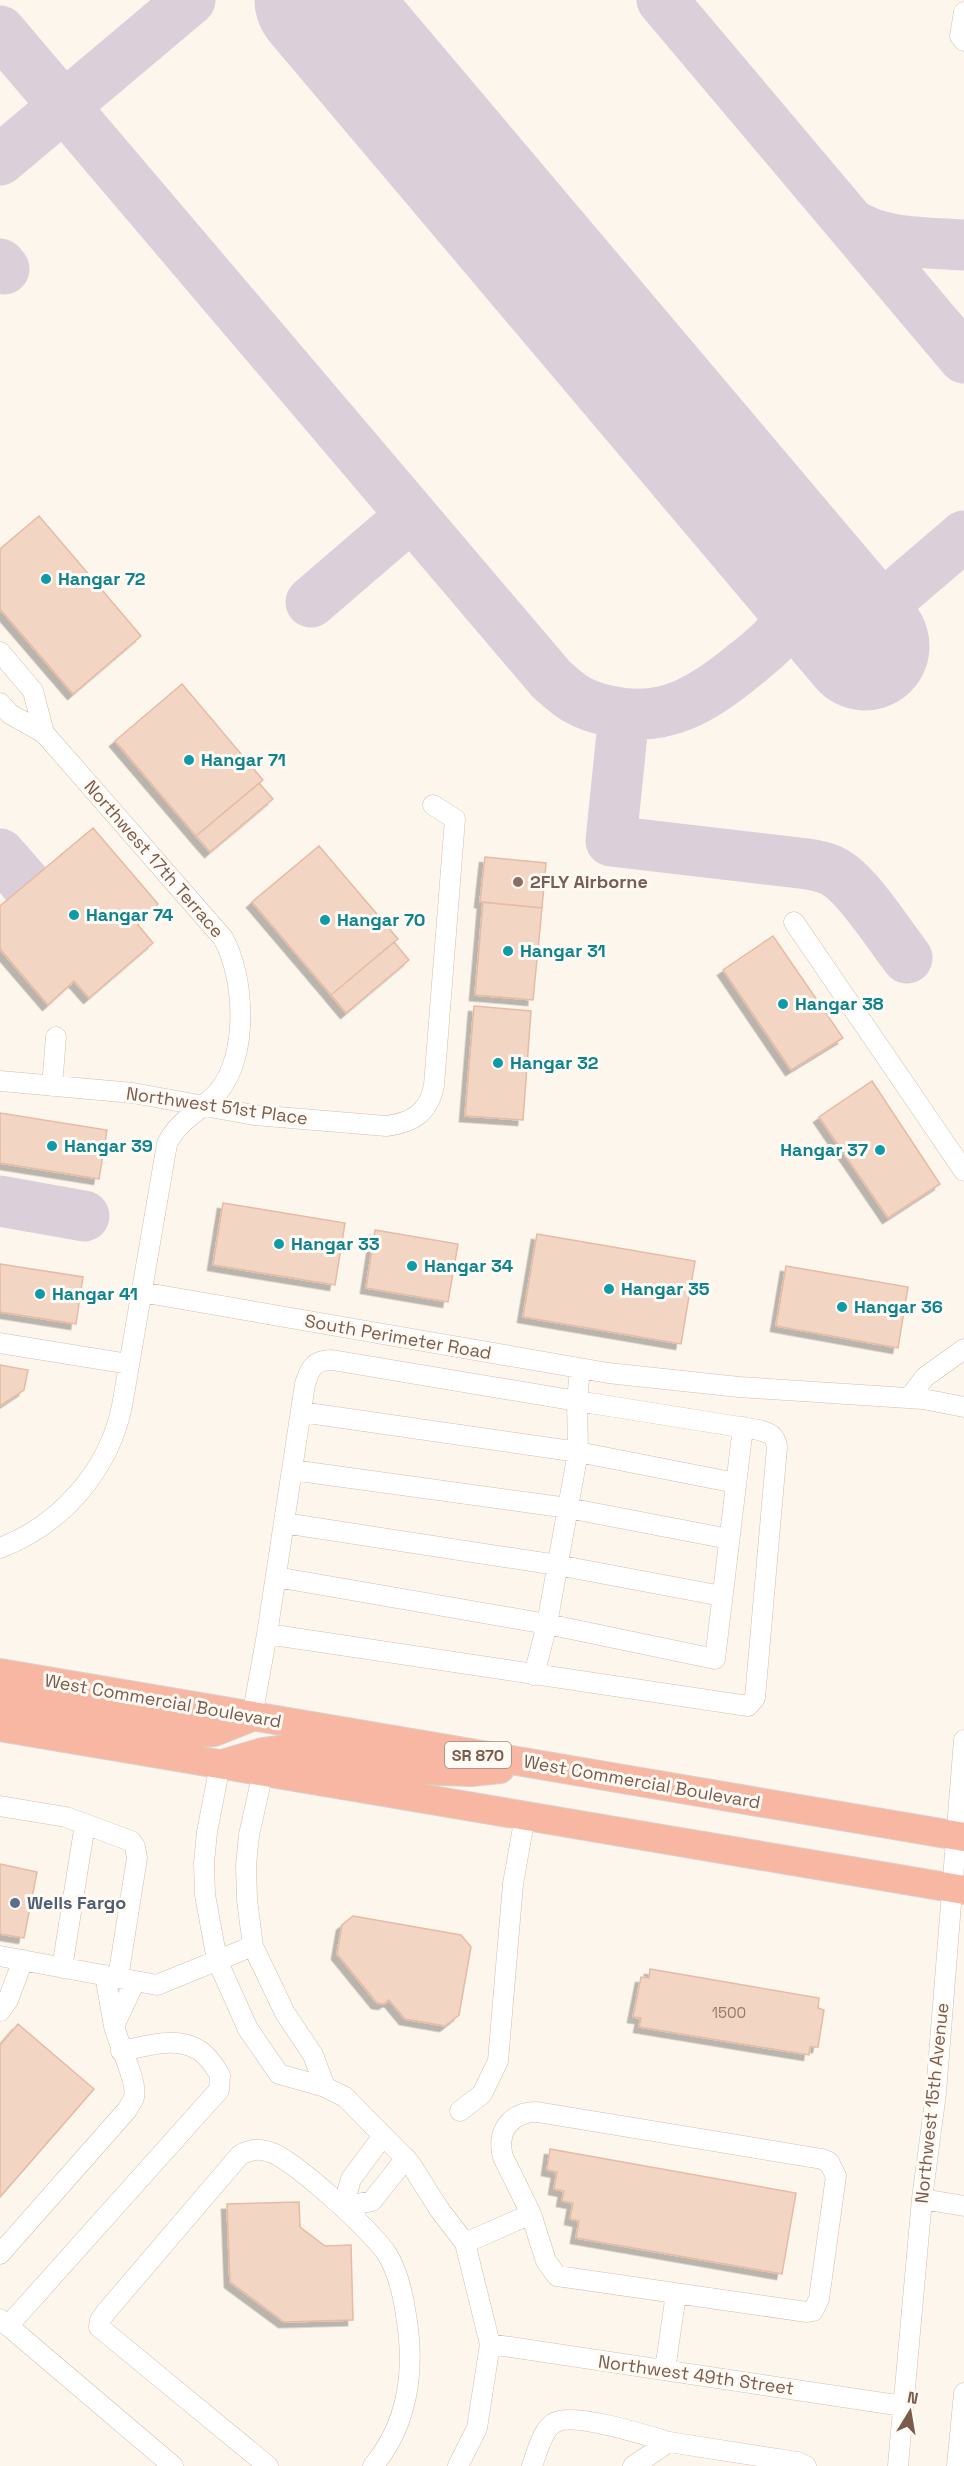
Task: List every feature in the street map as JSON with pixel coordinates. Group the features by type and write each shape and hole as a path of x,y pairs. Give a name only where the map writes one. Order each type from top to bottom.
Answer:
{"highway":[{"name":"West Commercial Boulevard","path":"0,1673 960,1837"},
{"path":"0,1700 191,1733 214,1732 252,1717"},
{"path":"0,1727 958,1889"},
{"path":"220,1765 263,1752 285,1749 430,1771 471,1772 541,1765"}],"street":[{"path":"964,12 960,36 964,41"},
{"path":"0,652 33,692 44,733"},
{"path":"0,703 10,714 44,733"},
{"name":"Northwest 17th Terrace","path":"44,733 206,917 230,951 234,963 238,987 238,1044 227,1078 203,1106 182,1121 167,1144 141,1292"},
{"name":"Northwest 51st Place","path":"0,1081 133,1093 254,1116 386,1126 407,1122 423,1112 429,1104 434,1085 455,819 433,805"},
{"path":"794,922 964,1171"},
{"path":"52,1086 56,1037"},
{"path":"0,1548 23,1538 48,1522 83,1487 103,1458 115,1431 141,1292"},
{"name":"South Perimeter Road","path":"141,1292 580,1369 704,1384 942,1401 964,1407"},
{"path":"0,1343 129,1364"},
{"path":"909,1398 925,1377 964,1349"},
{"path":"252,1717 301,1413 309,1373 314,1364 322,1360 332,1360 742,1427 770,1433 775,1438 777,1447 755,1698 752,1703 743,1707 267,1634"},
{"path":"534,1675 547,1624 578,1452 577,1401 580,1369"},
{"path":"301,1413 578,1452 736,1483"},
{"path":"276,1577 547,1624 715,1659 742,1427"},
{"path":"292,1470 568,1508 729,1539"},
{"path":"284,1524 557,1565 722,1596"},
{"name":"Northwest 15th Avenue","path":"898,2466 922,2199 958,1889 964,1740"},
{"path":"220,1765 207,1832 204,1863 209,1921 218,1960 248,2029 279,2074 325,2087 345,2097 406,2158 439,2209 465,2243 490,2344 477,2428 458,2466"},
{"path":"263,1772 249,1835 246,1865 247,1900 253,1946 285,2013 313,2055 325,2087"},
{"path":"0,1806 66,1817 131,1841 137,1858 114,2026 121,2051 134,2082 134,2097 127,2110 0,2254"},
{"path":"460,2111 482,2094 498,2061 513,1884 525,1816"},
{"path":"62,1968 85,1824"},
{"path":"0,1956 157,1985 253,1946"},
{"path":"0,2011 8,2000 23,1960"},
{"path":"114,2026 120,1978"},
{"path":"121,2051 168,2042 193,2048 206,2056 220,2075 219,2090 4,2322 172,2466"},
{"path":"527,2112 560,2115 829,2162 836,2176 819,2299 813,2311 807,2313 557,2276 546,2261 531,2214 500,2147 505,2129 518,2115 527,2112"},
{"path":"343,2207 351,2180 383,2136"},
{"path":"268,2466 99,2327 100,2320 240,2155 247,2150 257,2149 280,2156 366,2228 386,2254 398,2278 411,2344 406,2399 395,2434 373,2466"},
{"path":"343,2207 372,2201 406,2158"},
{"path":"922,2199 964,2206"},
{"path":"465,2243 531,2214"},
{"path":"665,2370 676,2294"},
{"name":"Northwest 49th Street","path":"490,2344 903,2406"},
{"path":"957,2466 964,2393"},
{"path":"532,2466 549,2427 555,2422 568,2420 614,2427 669,2442 797,2462 806,2466"},
{"path":"633,2466 669,2442"}],"building":[{"name":"Hangar 72","path":"39,516 141,636 73,694 0,609 0,549"},
{"name":"Hangar 71","path":"182,684 263,780 196,836 115,741"},
{"path":"259,783 273,799 210,852 196,836"},
{"name":"Hangar 74","path":"93,828 158,904 138,925 153,943 89,998 74,981 48,1005 0,949 0,906"},
{"name":"Hangar 70","path":"319,846 398,939 331,995 252,902"},
{"path":"485,857 546,863 542,908 480,902"},
{"name":"Hangar 31","path":"483,902 542,908 533,1000 475,995"},
{"name":"Hangar 38","path":"773,936 843,1038 791,1070 723,970"},
{"path":"394,942 409,960 346,1013 331,995"},
{"name":"Hangar 32","path":"474,1006 531,1011 523,1120 465,1116"},
{"name":"Hangar 37","path":"872,1081 940,1184 888,1218 819,1117"},
{"name":"Hangar 39","path":"0,1113 107,1130 99,1179 0,1163"},
{"name":"Hangar 33","path":"223,1203 345,1223 335,1285 213,1265"},
{"name":"Hangar 34","path":"375,1230 458,1244 448,1302 366,1288"},
{"name":"Hangar 35","path":"537,1234 695,1261 681,1344 523,1317"},
{"name":"Hangar 41","path":"0,1264 83,1277 76,1324 0,1312"},
{"name":"Hangar 36","path":"786,1266 908,1287 898,1348 776,1326"},
{"path":"0,1365 28,1370 24,1390 0,1406"},
{"name":"Wells Fargo","path":"0,1864 37,1872 24,1938 0,1934"},
{"path":"353,1916 461,1935 471,1947 459,2015 445,2026 405,2019 389,2000 384,2004 377,2003 337,1954 342,1925"},
{"path":"650,1969 819,1998 818,2008 824,2010 818,2047 810,2047 809,2055 639,2027 641,2018 633,2017 641,1977 649,1978"},
{"path":"18,2024 94,2089 0,2197 0,2045"},
{"path":"550,2149 796,2193 782,2274 576,2238 579,2221 570,2219 573,2203 562,2201 564,2191 554,2189 557,2172 547,2170"},
{"path":"299,2202 300,2227 325,2246 351,2245 353,2320 284,2322 230,2282 227,2204"}],"taxiway":[{"path":"0,160 190,0"},
{"path":"662,0 964,358"},
{"path":"0,31 551,679 573,697 588,705 606,710 649,714 684,705 716,687 773,640 788,619 791,594 780,544"},
{"path":"851,224 864,231 892,239 964,245"},
{"path":"0,264 4,269"},
{"path":"311,602 411,516"},
{"path":"853,631 964,536"},
{"path":"624,714 611,841 808,864 828,869 839,875 856,891 907,958"},
{"path":"0,854 26,884"},
{"path":"0,1201 84,1216"}],"runway":[{"path":"319,0 865,646"}],"place":[{"name":"Hangar 72","path":"46,579"},
{"name":"Hangar 71","path":"189,760"},
{"name":"2FLY Airborne","path":"518,882"},
{"name":"Hangar 74","path":"74,915"},
{"name":"Hangar 70","path":"325,920"},
{"name":"Hangar 31","path":"508,951"},
{"name":"Hangar 38","path":"783,1004"},
{"name":"Hangar 32","path":"498,1063"},
{"name":"Hangar 39","path":"52,1146"},
{"name":"Hangar 37","path":"880,1150"},
{"name":"Hangar 33","path":"279,1244"},
{"name":"Hangar 34","path":"412,1266"},
{"name":"Hangar 35","path":"609,1289"},
{"name":"Hangar 41","path":"40,1294"},
{"name":"Hangar 36","path":"842,1307"},
{"name":"Wells Fargo","path":"15,1903"}]}
